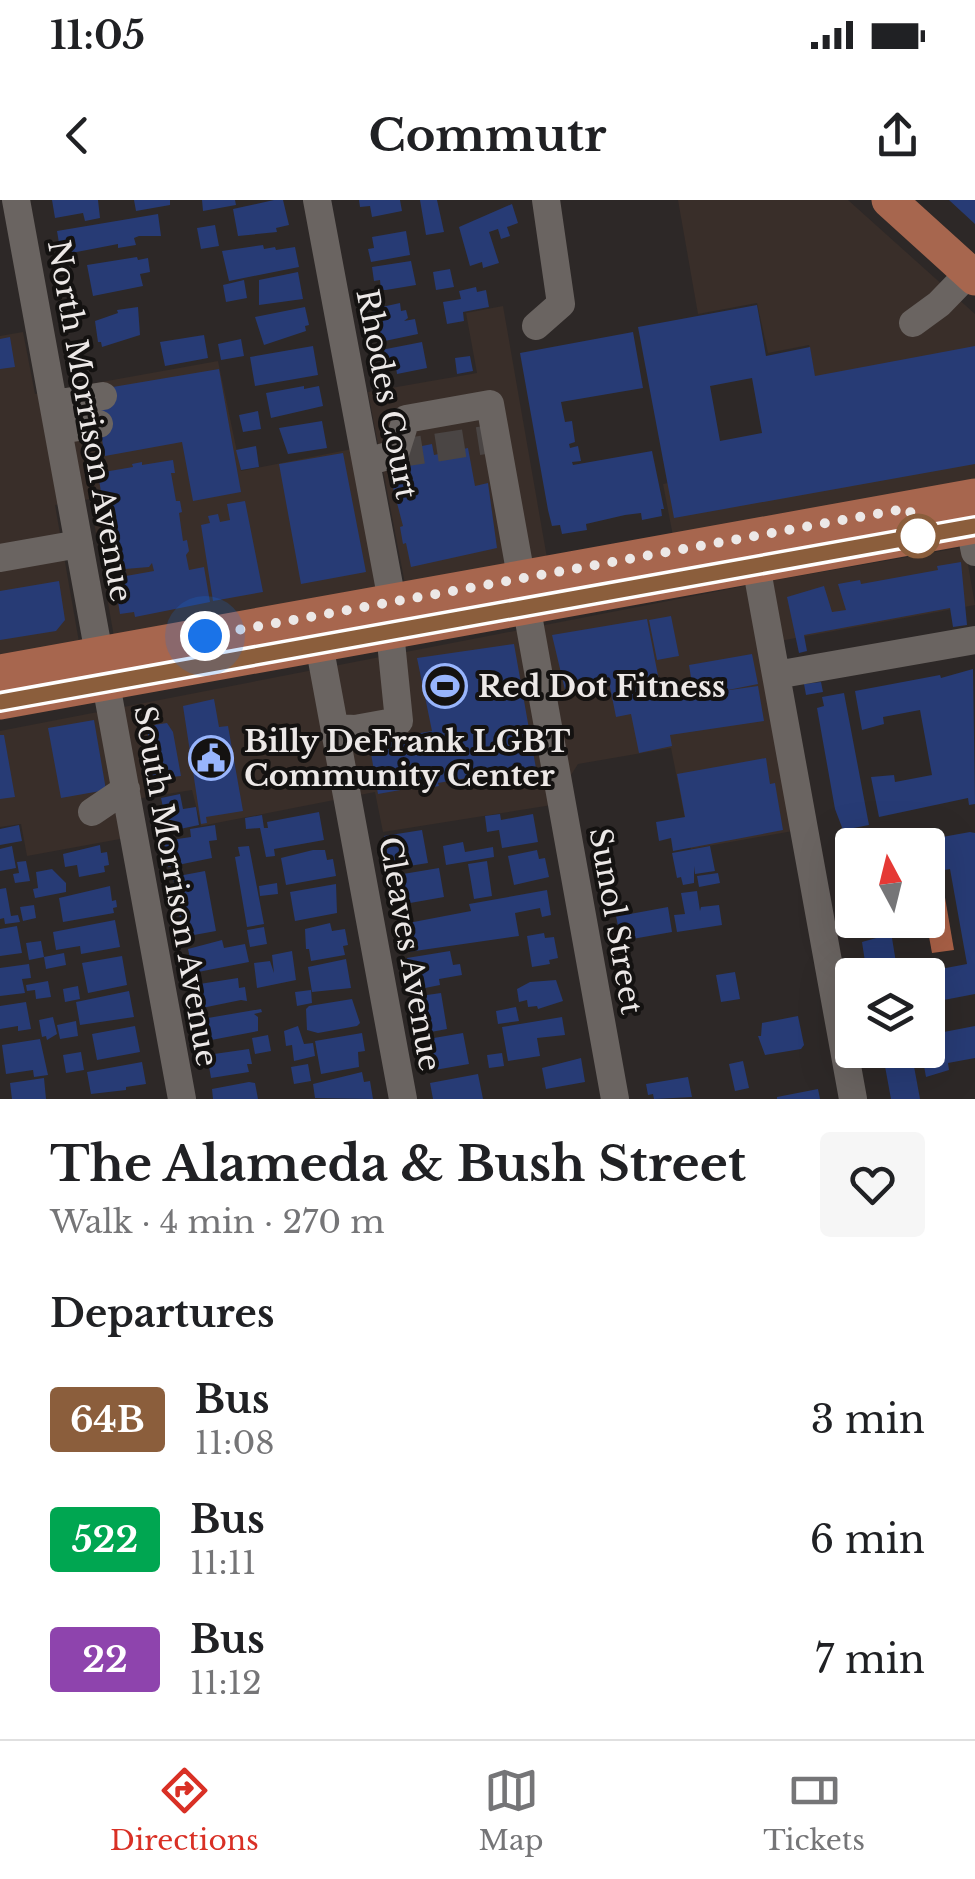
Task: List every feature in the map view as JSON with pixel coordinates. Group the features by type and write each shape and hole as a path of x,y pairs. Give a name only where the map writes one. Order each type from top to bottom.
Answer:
{"main road":[{"path":"903,204 972,276"},
{"path":"0,692 103,669 524,593 974,525"},
{"path":"524,593 756,565 974,525"},
{"path":"0,672 103,669 319,644 391,616"},
{"path":"0,702 103,669"}],"street":[{"name":"North Morrison Avenue","path":"16,200 103,669"},
{"name":"Rhodes Court","path":"317,200 391,616 399,721 356,729 335,728"},
{"path":"536,326 561,304 546,200"},
{"path":"913,322 972,276"},
{"name":"Sunol Street","path":"366,462 395,454 406,419 490,404 615,1099"},
{"path":"59,426 101,418 59,426"},
{"path":"0,558 79,544"},
{"path":"756,565 853,1099"},
{"path":"776,675 975,640"},
{"name":"Cleaves Avenue","path":"319,644 404,1099"},
{"name":"South Morrison Avenue","path":"103,669 182,1099"},
{"path":"92,812 126,790"}],"shaded area":[{"path":"678,200 848,200 975,314 975,481 673,536 663,484 829,453 809,345 768,353 757,303 698,314"},
{"path":"503,306 547,558 405,584 368,392 477,373 466,313"},
{"path":"23,332 35,394 218,361 241,471 352,449 379,589 114,637 90,499 55,505 79,642 0,656 0,336"},
{"path":"965,547 975,605 758,645 793,831 691,849 671,748 578,764 552,805 383,832 375,792 201,826 192,790 136,799 142,835 27,856 21,824 0,827 0,731"},
{"path":"945,898 954,950 932,953 929,938 945,938"}],"building":[{"path":"52,200 98,200 100,218 85,221 83,213 55,218"},
{"path":"134,200 170,200 170,205 136,211"},
{"path":"202,200 235,200 236,205 203,211"},
{"path":"283,200 289,225 276,228 277,232 238,236 233,209"},
{"path":"359,200 400,200 402,211 372,217 370,206 360,207"},
{"path":"420,200 437,200 444,232 426,235"},
{"path":"949,200 975,200 975,224"},
{"path":"512,204 518,223 507,227 510,236 501,239 498,229 489,232 499,263 483,268 482,262 470,266 459,227"},
{"path":"158,214 161,236 139,236 134,238 136,245 118,248 118,244 61,255 57,231"},
{"path":"215,225 219,246 201,249 197,228"},
{"path":"406,231 410,255 371,262 368,249 374,248 372,237"},
{"path":"263,245 264,249 276,250 295,247 299,267 229,281 222,251"},
{"path":"148,258 150,272 140,274 143,286 93,296 87,265"},
{"path":"411,261 416,285 381,290 380,280 374,281 372,267"},
{"path":"450,269 454,287 436,290 433,272"},
{"path":"298,272 303,299 259,305 259,280"},
{"path":"244,280 247,298 226,302 223,285"},
{"path":"476,287 477,292 486,290 489,307 463,312 464,321 447,324 443,302 461,299 459,291"},
{"path":"400,303 408,318 404,321 415,319 418,334 380,342 373,309"},
{"path":"757,305 766,356 810,347 815,376 975,346 975,464 674,518 638,327","holes":["752,378 762,433 720,441 710,386"]},
{"path":"138,307 140,335 102,347 95,321 118,313 117,310"},
{"path":"305,307 309,325 305,326 306,331 264,345 255,317"},
{"path":"633,332 643,388 561,402 565,422 572,421 575,442 569,444 570,448 578,446 581,461 572,462 573,465 652,451 664,509 662,516 642,520 641,513 625,515 586,524 587,530 562,534 560,525 552,526 548,510 520,353"},
{"path":"204,335 208,358 165,366 160,342"},
{"path":"10,337 15,367 0,369 0,339"},
{"path":"241,339 244,356 221,360 218,344"},
{"path":"422,342 427,368 397,374 396,367 384,369 381,350"},
{"path":"313,346 318,375 255,386 250,357"},
{"path":"470,356 473,371 457,374 455,358"},
{"path":"219,369 241,492 193,501 182,442 105,456 96,407 101,389"},
{"path":"319,386 323,406 271,418 266,393"},
{"path":"258,411 261,429 243,432 239,415"},
{"path":"322,421 327,448 288,454 279,428"},
{"path":"432,444 434,455 468,448 475,486 488,483 497,548 411,567 390,476 410,459 419,457 417,447"},
{"path":"256,446 259,467 241,470 236,450"},
{"path":"343,453 366,572 301,584 279,464"},
{"path":"173,460 175,473 171,473 176,501 180,501 189,570 204,567 210,602 135,617 134,612 120,614 98,473","holes":["152,563 154,571 126,576 125,569 149,567"]},
{"path":"245,501 263,592 213,601 201,525 210,523 208,516 218,514 220,522 230,520 227,504"},
{"path":"961,562 967,625 953,627 950,608 804,635 807,651 799,653 787,597 824,586 832,612 846,610 838,584 860,580 861,584"},
{"path":"59,581 65,620 56,631 0,640 0,591"},
{"path":"671,616 679,656 657,660 649,620"},
{"path":"647,619 663,701 694,696 689,665 752,654 758,684 723,691 758,686 764,721 670,735 672,746 639,753 631,714 616,717 609,682 565,690 552,635"},
{"path":"514,644 537,774 475,785 473,777 378,794 369,742 432,731 417,658"},
{"path":"973,669 975,804 969,805 968,798 879,817 871,777 894,775 895,782 932,775 920,710 883,717 884,724 862,730 855,691"},
{"path":"821,682 823,692 806,695 804,684"},
{"path":"844,693 869,825 842,828 835,809 817,708 824,706 822,697"},
{"name":"Billy DeFrank LGBT Community Center","path":"214,699 219,727 228,726 243,811 206,817 207,823 201,824 183,706"},
{"path":"94,720 106,790 61,798 48,728"},
{"path":"167,723 173,732 181,776 153,779 147,728"},
{"path":"0,735 4,735 15,797 0,799"},
{"path":"766,758 770,784 775,783 783,830 673,851 671,838 659,841 656,822 685,817 677,774"},
{"path":"180,794 183,809 196,807 199,825 156,834 152,814 164,812 161,798"},
{"path":"319,812 324,840 274,849 275,856 266,857 260,828 246,829 245,818 262,815 264,828 268,828 267,822"},
{"path":"500,814 501,820 533,814 538,842 502,848 499,830 487,832 485,816"},
{"path":"19,825 22,841 0,845 0,829"},
{"path":"215,825 217,840 209,841 212,858 168,867 164,841 191,837 190,829"},
{"path":"422,830 428,863 390,869 384,836"},
{"path":"975,833 975,994 945,1000 945,968 967,964 950,869 945,870 945,837"},
{"path":"463,842 465,852 493,847 494,857 446,865 443,846"},
{"path":"100,845 101,853 107,852 109,865 104,866 105,872 79,877 77,865 65,867 63,854"},
{"path":"12,846 16,868 0,871 0,849"},
{"path":"249,846 264,924 247,927 235,857 240,856 238,847"},
{"path":"710,846 715,871 695,874 694,866 694,883 683,885 681,877 677,878 672,853"},
{"path":"325,850 327,860 333,859 336,876 286,885 281,858"},
{"path":"537,850 539,859 545,858 549,877 514,885 508,856"},
{"path":"26,861 30,881 15,883 13,874 19,873 17,862"},
{"path":"487,861 492,896 474,899 468,864"},
{"path":"439,868 444,897 410,903 409,897 395,900 391,876"},
{"path":"52,869 66,883 66,892 35,898 36,872"},
{"path":"205,871 216,931 183,937 173,877"},
{"path":"718,873 720,883 699,887 697,876"},
{"path":"277,883 278,894 260,896 259,886"},
{"path":"336,884 337,913 295,921 290,892"},
{"path":"110,886 112,901 116,900 114,913 63,922 59,898"},
{"path":"6,888 11,916 18,915 20,922 5,924 4,918 0,919 0,889"},
{"path":"547,890 551,915 542,917 540,908 515,913 519,936 408,952 403,924 471,911 469,904"},
{"path":"697,891 700,911 701,907 719,905 722,925 677,932 674,915 685,914 681,893"},
{"path":"34,905 36,918 23,921 20,907"},
{"path":"668,907 672,932 621,941 615,911 629,908 630,914"},
{"path":"115,920 120,947 81,954 80,946 56,950 53,932"},
{"path":"330,923 332,931 345,929 345,955 311,961 305,929"},
{"path":"17,926 22,953 0,956 0,929"},
{"path":"264,927 267,944 250,947 247,930"},
{"path":"544,933 545,938 554,937 558,958 549,960 550,964 532,967 527,936"},
{"path":"892,938 895,958 864,958 862,942"},
{"path":"222,940 224,948 245,944 249,962 193,973 188,949"},
{"path":"41,941 44,957 29,960 26,943"},
{"path":"292,951 296,980 257,988 254,963 270,961 274,973 272,955"},
{"path":"450,951 453,965 460,964 462,975 439,979 440,985 425,988 424,983 416,984 415,976 410,977 407,958"},
{"path":"64,953 66,965 46,969 44,957"},
{"path":"122,956 127,985 88,993 82,963"},
{"path":"346,959 351,988 312,992 308,967"},
{"path":"29,964 31,978 22,979 25,993 0,996 0,968"},
{"path":"735,972 740,999 721,1002 716,975"},
{"path":"238,978 239,988 245,987 247,1001 197,1009 193,985"},
{"path":"556,980 563,1001 538,1009 528,1007 527,1000 519,1002 517,989 530,982"},
{"path":"48,981 51,997 36,999 35,990 27,991 26,985"},
{"path":"78,986 80,999 65,1002 63,989"},
{"path":"311,990 312,1003 297,1006 295,992"},
{"path":"129,991 134,1017 80,1025 76,1002"},
{"path":"441,993 447,1029 420,1034 413,997"},
{"path":"352,999 360,1023 357,1026 318,1033 307,1030 309,1006"},
{"path":"26,1002 31,1029 0,1029 0,1006"},
{"path":"516,1007 519,1021 498,1024 496,1011"},
{"path":"261,1009 262,1012 254,1014 258,1017 258,1031 206,1041 202,1019"},
{"path":"798,1016 804,1045 801,1049 765,1055 758,1036 762,1023"},
{"path":"53,1017 57,1034 47,1040 42,1037 39,1020"},
{"path":"562,1017 565,1035 537,1038 540,1056 508,1061 502,1027"},
{"path":"76,1021 78,1036 60,1039 57,1025"},
{"path":"135,1026 140,1052 97,1060 92,1034"},
{"path":"298,1026 304,1044 313,1043 315,1056 294,1061 292,1045 286,1046 284,1031"},
{"path":"975,1026 975,1058 948,1063 949,1070 926,1077 924,1068 945,1068 945,1032"},
{"path":"362,1033 365,1051 358,1052 359,1067 321,1074 315,1041"},
{"path":"463,1033 469,1064 429,1071 422,1040"},
{"path":"268,1035 271,1051 255,1054 252,1038"},
{"path":"40,1039 48,1075 34,1077 33,1070 6,1074 2,1045"},
{"path":"249,1049 249,1072 211,1078 207,1055"},
{"path":"81,1052 84,1070 66,1073 63,1055"},
{"path":"502,1053 504,1066 489,1068 487,1055"},
{"path":"581,1058 585,1082 546,1089 542,1068"},
{"path":"743,1061 749,1088 735,1091 729,1064"},
{"path":"142,1062 146,1084 91,1094 87,1072"},
{"path":"308,1064 311,1081 294,1084 291,1067"},
{"path":"885,1068 914,1068 920,1099 891,1099"},
{"path":"362,1072 364,1082 370,1081 373,1099 315,1098 313,1084"},
{"path":"478,1074 483,1099 433,1099 430,1083"},
{"path":"688,1077 692,1097 654,1099 653,1094 648,1095 646,1084"},
{"path":"44,1078 46,1099 12,1099 10,1083"},
{"path":"255,1083 258,1099 213,1099 212,1089"},
{"path":"818,1089 820,1099 777,1099 777,1097"}],"tunnel":[{"path":"395,454 498,438"}],"bus line":[{"name":"64B","path":"0,702 975,526"}],"place":[{"name":"Red Dot Fitness","path":"445,686"},
{"name":"Billy DeFrank LGBT Community Center","path":"211,758"}],"route":[{"path":"205,636 909,508 918,536"}]}
